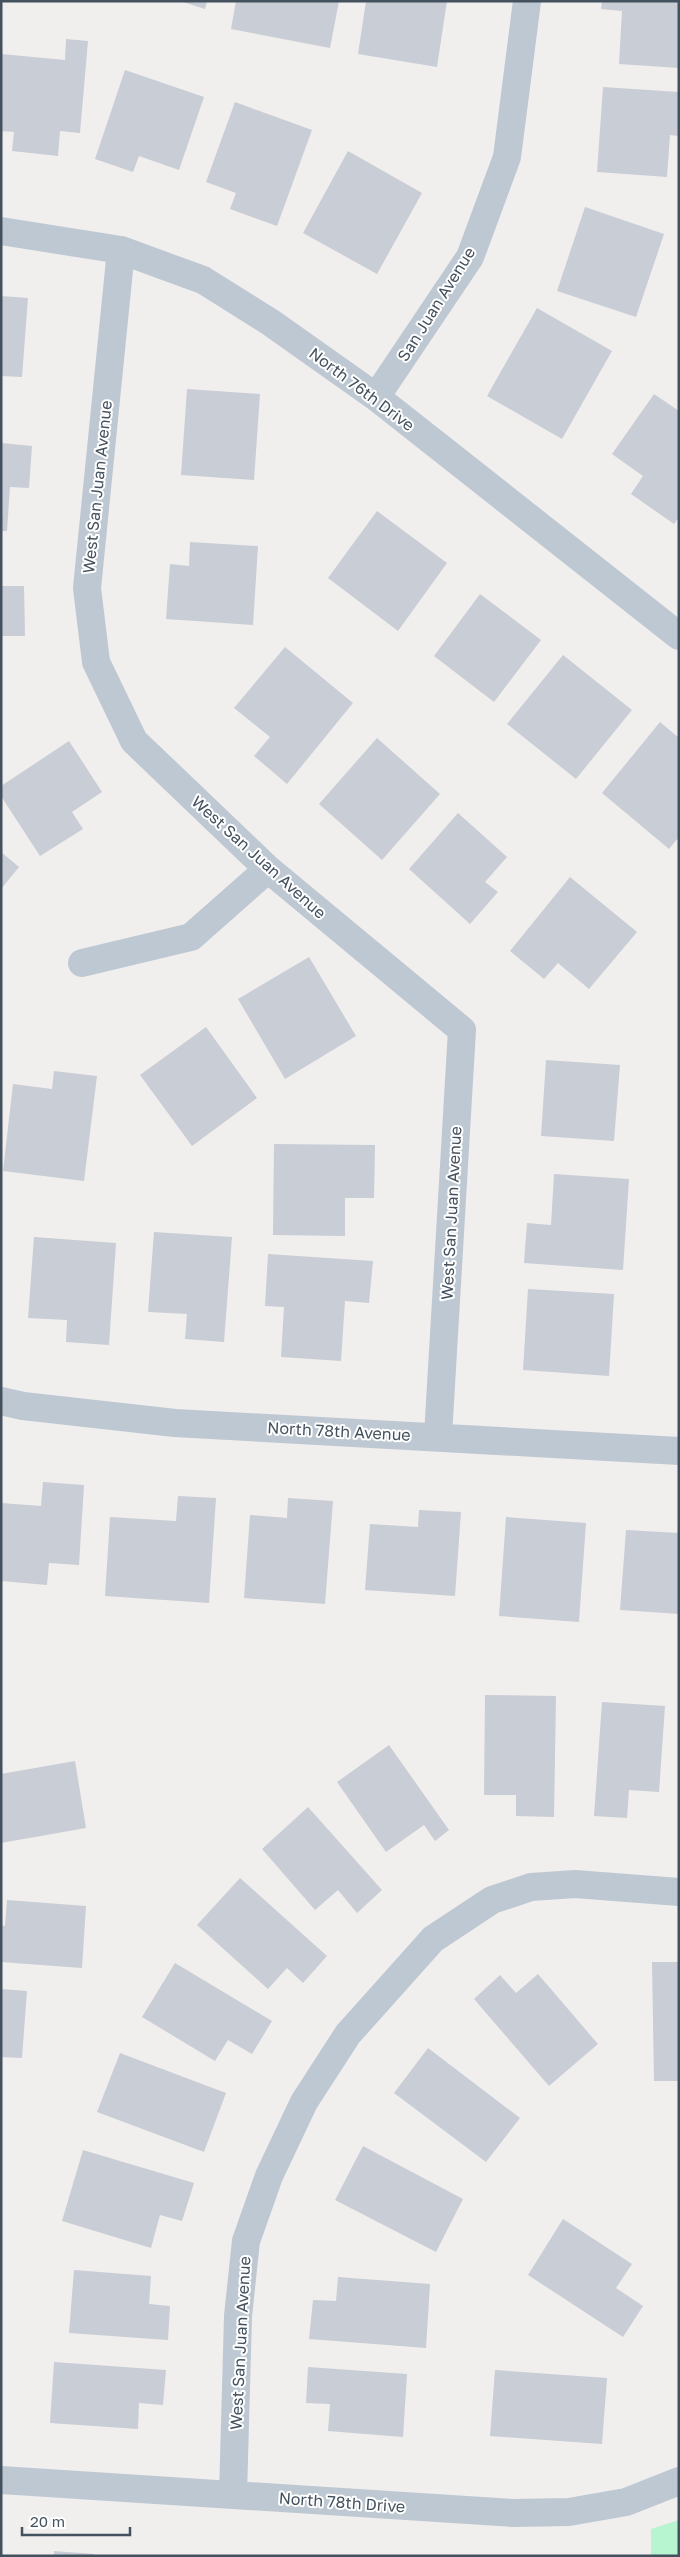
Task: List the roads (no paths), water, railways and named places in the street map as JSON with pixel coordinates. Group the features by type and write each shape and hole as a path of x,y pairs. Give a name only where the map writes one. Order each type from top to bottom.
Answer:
{"street":[{"name":"San Juan Avenue","path":"376,397 470,257 507,157 527,1"},
{"name":"North 76th Drive","path":"1,231 121,250 203,280 270,322 376,397 679,636"},
{"name":"West San Juan Avenue","path":"121,250 87,588 96,662 134,741 268,869 462,1030 438,1436"},
{"path":"82,963 191,937 268,869"},
{"name":"North 78th Avenue","path":"1,1401 24,1406 175,1423 438,1436 679,1451"},
{"name":"West San Juan Avenue","path":"233,2495 238,2316 246,2241 269,2176 304,2102 348,2034 434,1940 492,1900 531,1888 575,1884 679,1892"},
{"name":"North 78th Drive","path":"1,2480 514,2513 569,2512 626,2502 679,2481"}]}
